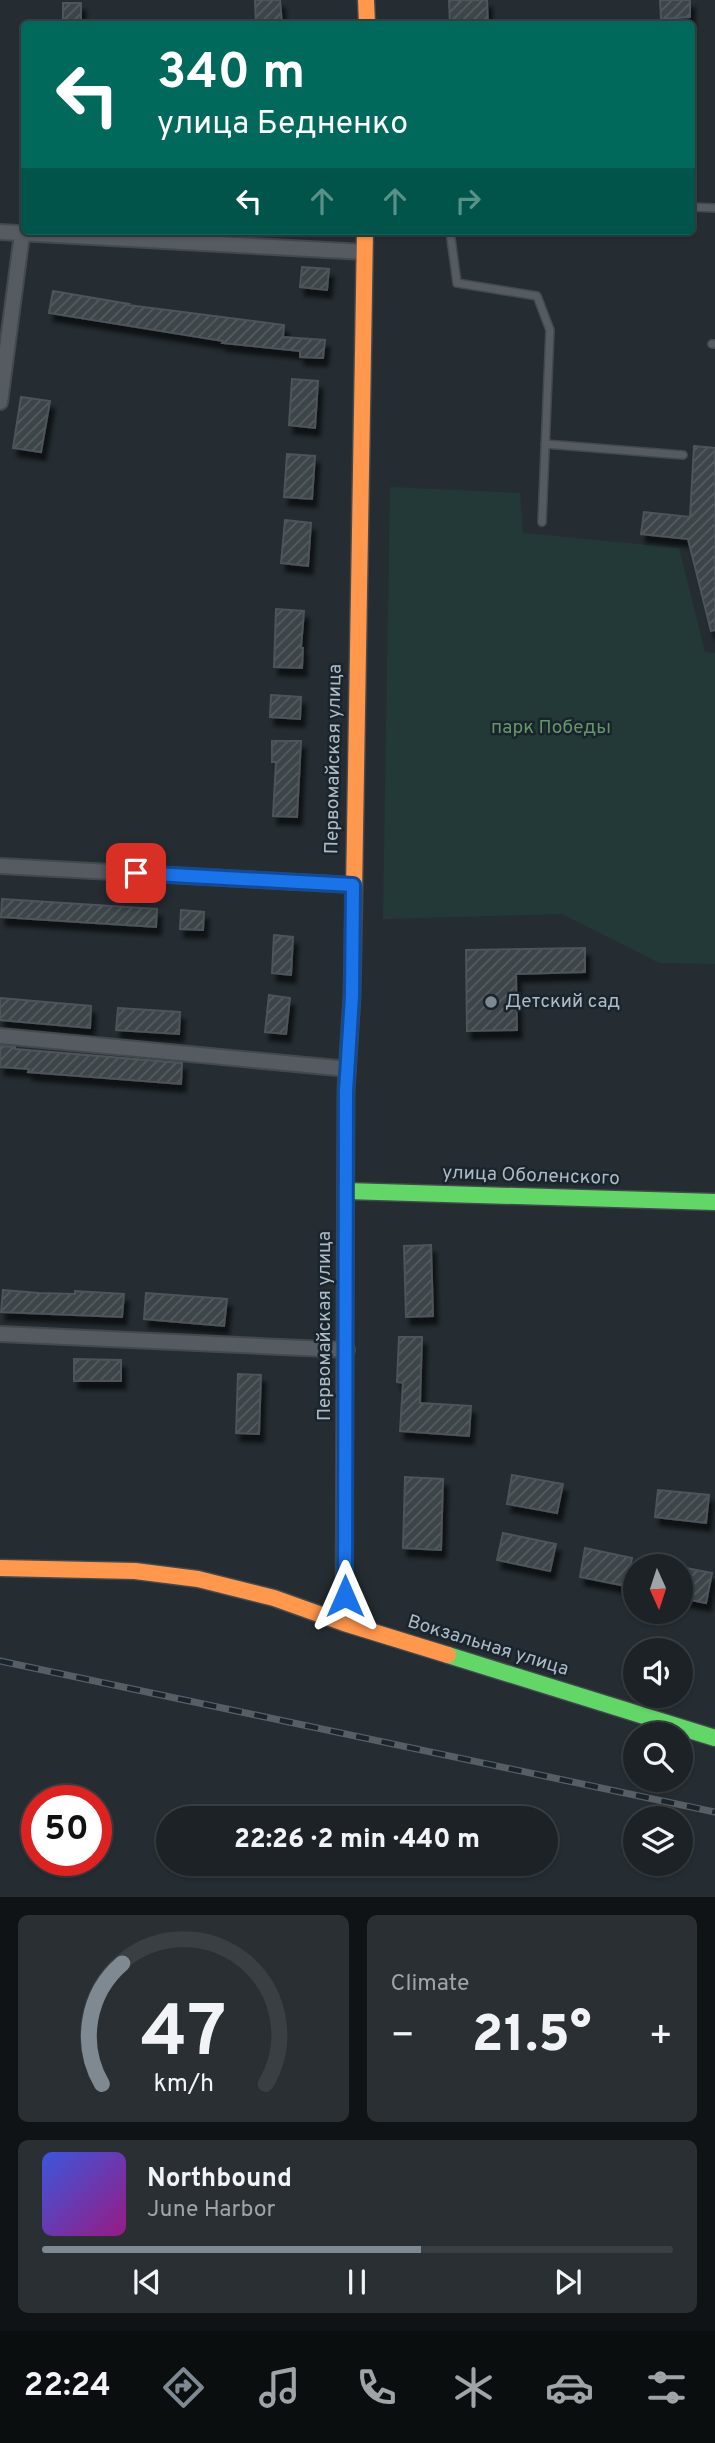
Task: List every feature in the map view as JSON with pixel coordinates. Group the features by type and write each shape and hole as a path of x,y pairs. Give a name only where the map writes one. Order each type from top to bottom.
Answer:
{"main road":[{"path":"366,0 367,21"},
{"name":"Первомайская улица","path":"344,1623 346,1191 352,996 365,235"},
{"name":"улица Оболенского","path":"346,1191 715,1202"},
{"name":"Вокзальная улица","path":"0,1568 135,1571 198,1579 274,1598 344,1623 715,1738"}],"street":[{"path":"0,232 21,234"},
{"path":"0,402 22,235"},
{"path":"41,235 364,252"},
{"path":"0,866 353,885"},
{"path":"0,1036 348,1069"},
{"path":"0,1334 347,1350"}],"lane":[{"path":"695,207 715,208"},
{"path":"451,235 457,283 537,296 550,330 542,522"},
{"path":"545,444 683,455"}],"green space":[{"name":"парк Победы","path":"390,487 520,493 523,533 679,548 705,652 715,653 715,964 659,963 562,914 383,919"}],"building":[{"path":"255,0 280,0 282,21 256,21"},
{"path":"449,0 487,0 488,21 450,21"},
{"path":"660,0 690,0 690,17 661,19"},
{"path":"63,3 81,3 81,21 63,21"},
{"path":"302,267 329,269 327,290 300,287"},
{"path":"53,291 128,305 284,325 283,337 325,340 323,358 300,357 300,351 222,343 223,341 49,313"},
{"path":"292,379 318,381 315,428 289,425"},
{"path":"21,397 50,401 41,452 13,448"},
{"path":"694,446 715,448 715,630 711,631 688,539 641,534 644,512 690,517"},
{"path":"287,454 315,456 312,499 284,497"},
{"path":"285,520 311,523 308,566 281,563"},
{"path":"276,609 304,611 302,668 274,667"},
{"path":"271,695 301,697 300,719 270,717"},
{"path":"272,741 301,741 297,817 273,816 276,762 272,762"},
{"path":"2,899 157,909 156,927 1,917"},
{"path":"181,910 204,912 203,930 180,929"},
{"path":"274,935 293,937 291,975 272,973"},
{"name":"Детский сад","path":"585,948 585,972 516,974 517,1030 467,1031 466,950"},
{"path":"269,995 290,998 286,1034 265,1032"},
{"path":"0,998 91,1006 90,1028 0,1020"},
{"path":"118,1008 180,1012 179,1034 116,1030"},
{"path":"0,1046 182,1063 181,1084 28,1072 29,1069 0,1067"},
{"path":"431,1245 433,1316 406,1317 404,1246"},
{"path":"3,1290 124,1294 122,1317 1,1312"},
{"path":"146,1293 227,1299 224,1326 144,1319"},
{"path":"399,1337 422,1337 420,1403 471,1406 469,1436 400,1431 403,1383 397,1382"},
{"path":"74,1359 121,1360 121,1381 74,1381"},
{"path":"238,1374 261,1375 259,1434 236,1433"},
{"path":"512,1475 563,1484 557,1513 507,1504"},
{"path":"405,1477 443,1479 441,1550 403,1548"},
{"path":"658,1490 709,1495 706,1523 655,1517"},
{"path":"503,1533 556,1544 550,1571 497,1560"},
{"path":"585,1548 623,1556 623,1585 580,1577"},
{"path":"693,1569 712,1573 706,1603 693,1600"}],"railway":[{"path":"0,1661 715,1812"}],"traffic: fast":[{"path":"346,1191 715,1202"},
{"path":"448,1655 715,1738"}],"traffic: slow":[{"path":"366,0 367,21"},
{"path":"354,892 365,235"},
{"path":"344,1623 345,1345"},
{"path":"0,1568 135,1571 198,1579 274,1598 448,1655"}],"traffic: jam":[{"path":"345,1345 346,1091 352,996 354,892"}],"place":[{"name":"Детский сад","path":"491,1002"}],"route":[{"path":"136,873 353,885 352,996 346,1091 345,1596"}]}
